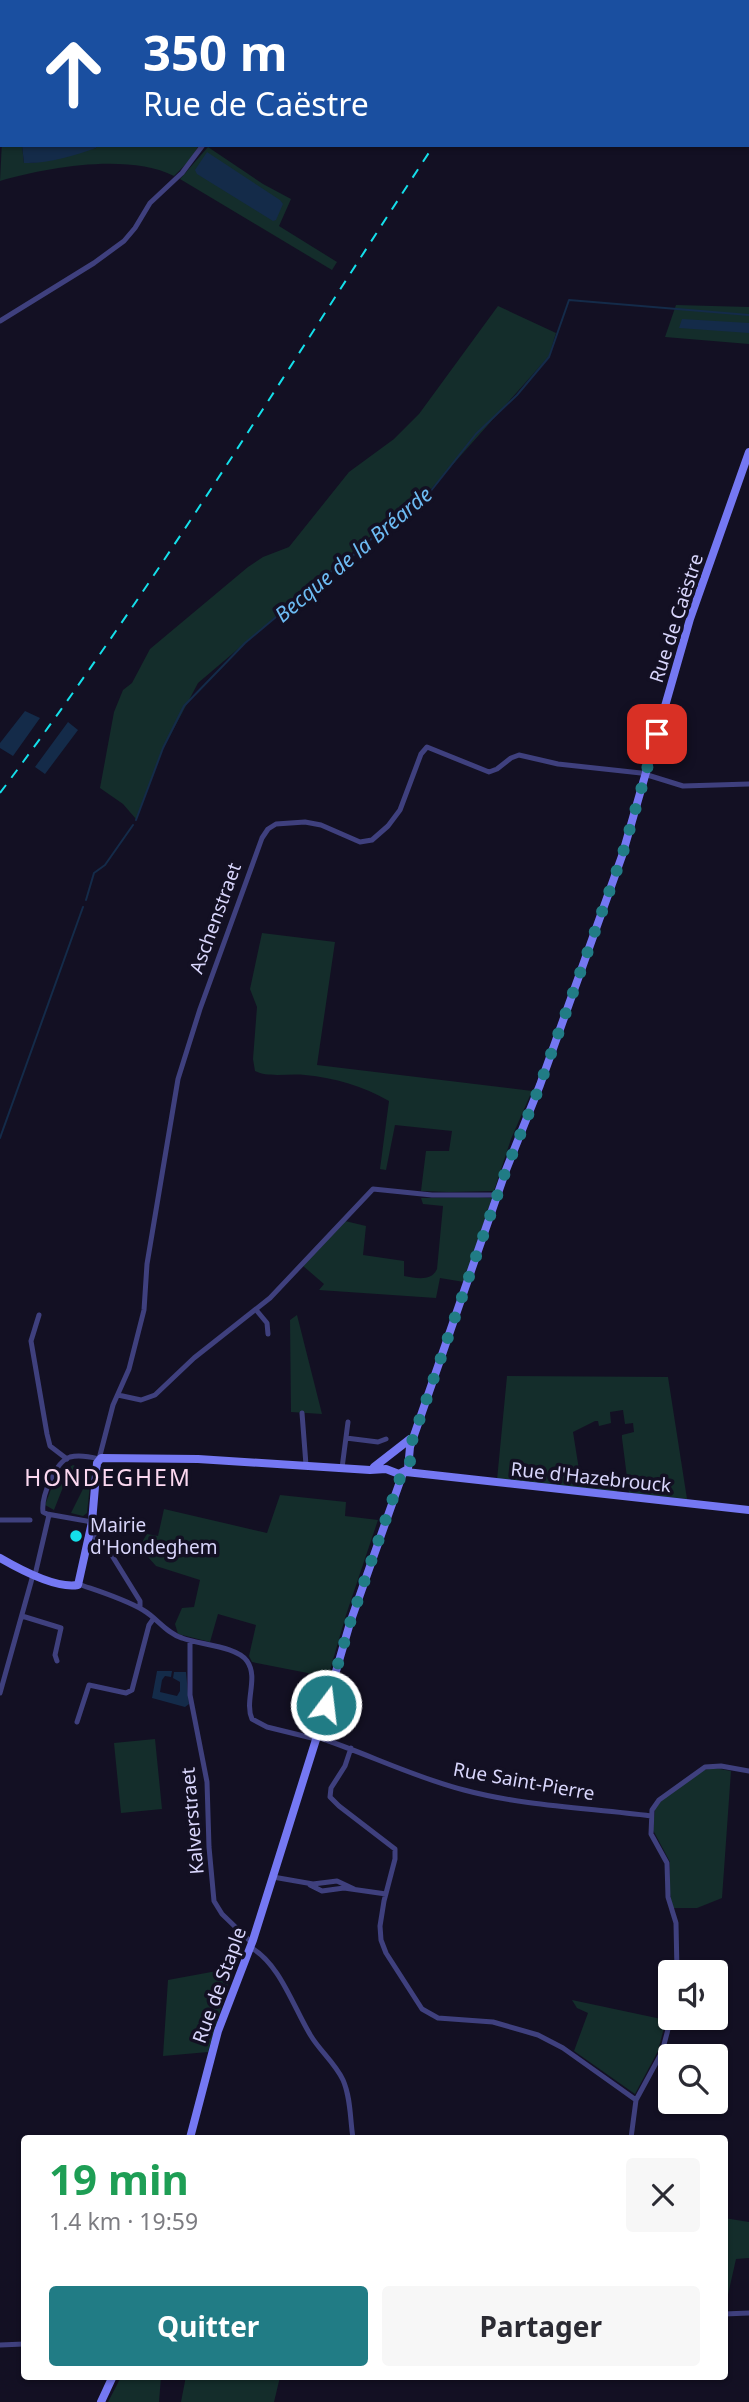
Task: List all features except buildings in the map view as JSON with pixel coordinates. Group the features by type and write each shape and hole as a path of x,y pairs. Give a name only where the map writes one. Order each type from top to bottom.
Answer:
{"main road":[{"name":"Rue de Caëstre","path":"408,1456 497,1195 622,856 694,605 749,452"},
{"name":"Rue de Caëstre","path":"393,1454 416,1430"},
{"path":"0,1558 34,1575 67,1585 78,1584 92,1522 99,1459 180,1458 391,1471 406,1470 408,1456 403,1452 393,1454 377,1466 364,1469"},
{"path":"391,1471 388,1463 393,1454"},
{"name":"Rue de Staple","path":"191,2135 218,2031 251,1945 273,1877 302,1770 316,1740 360,1594 406,1470"},
{"name":"Rue d'Hazebrouck","path":"406,1470 429,1475 749,1510"},
{"name":"Rue de Staple","path":"391,1471 396,1482 396,1492"},
{"path":"101,2402 111,2380"}],"street":[{"path":"0,321 94,263 124,241 150,203 182,173 202,147"},
{"name":"Aschenstraet","path":"99,1459 104,1434 128,1373 144,1310 148,1260 177,1082 235,908 254,857 268,829 279,823 309,822 356,841 372,840 398,813 421,754 428,747 489,772 519,755 562,765 646,774"},
{"path":"646,774 683,786 749,784"},
{"path":"118,1395 136,1399 150,1398 194,1358 257,1311 373,1189 432,1195 497,1195"},
{"path":"257,1311 268,1324 268,1334"},
{"path":"39,1315 31,1341 47,1434 50,1446 67,1459"},
{"path":"302,1413 306,1465"},
{"path":"342,1468 348,1422"},
{"path":"346,1438 378,1442 386,1439"},
{"path":"92,1522 49,1515 43,1512 42,1506 53,1475 67,1459 99,1459"},
{"path":"0,1693 49,1515"},
{"path":"0,1520 30,1520"},
{"path":"89,1535 101,1539 111,1552 140,1601 140,1608"},
{"name":"Rue Saint-Pierre","path":"78,1584 106,1591 140,1608 171,1633 190,1641 234,1652 248,1662 252,1677 249,1711 254,1721 271,1728 351,1748 464,1790 651,1816"},
{"path":"22,1616 61,1628 55,1655 57,1661"},
{"path":"77,1722 89,1685 125,1693 132,1690 150,1623 154,1618"},
{"name":"Kalverstraet","path":"190,1641 190,1695 207,1782 214,1900 222,1914 284,1986 310,2034 340,2074 347,2093 353,2135"},
{"path":"351,1748 345,1766 331,1788 330,1797 395,1849 396,1859 380,1926 382,1943 416,2001 425,2011 441,2018 493,2022 538,2035 563,2048 636,2100"},
{"path":"677,1960 677,1927 668,1894 667,1866 663,1853 652,1837 651,1816 659,1800 703,1768 718,1766 749,1771"},
{"path":"273,1877 308,1883 322,1891 354,1889 386,1894"},
{"path":"631,2135 636,2100 662,2052 668,2030"},
{"path":"728,2314 749,2313"},
{"path":"0,2345 21,2344"}],"green space":[{"path":"2,147 22,147 24,163 33,163 96,147 198,147 191,159 174,176 156,169 112,164 64,167 0,181"},
{"path":"208,147 263,184 291,199 279,226 337,262 332,270 180,179"},
{"path":"676,305 749,307 749,344 665,337"},
{"path":"498,306 556,333 549,356 416,506 397,514 198,683 163,749 136,819 123,804 100,788 114,712 123,690 132,683 150,649 248,567 263,557 289,547 349,472 394,439 419,414"},
{"path":"262,933 335,942 317,1065 532,1091 511,1139 494,1191 421,1191 426,1151 449,1151 452,1131 395,1125 386,1170 380,1169 389,1101 359,1087 327,1078 255,1071 253,1059 257,1007 250,989"},
{"path":"421,1198 492,1198 464,1282 440,1278 436,1298 319,1290 324,1284 302,1265 345,1221 366,1226 363,1255 404,1261 404,1276 431,1276 437,1269 443,1206 423,1204"},
{"path":"297,1315 322,1414 291,1412 290,1320"},
{"path":"507,1376 668,1377 687,1499 629,1493 622,1435 634,1432 633,1423 625,1424 623,1410 610,1412 611,1423 599,1426 598,1421 595,1421 573,1432 580,1476 618,1474 617,1492 497,1480"},
{"path":"73,1465 90,1472 91,1476 87,1513 83,1516 71,1513 85,1485 67,1477 54,1510 45,1505 56,1476"},
{"path":"280,1495 346,1502 345,1516 378,1520 328,1677 252,1662 249,1656 256,1625 218,1614 210,1642 178,1634 175,1624 182,1608 194,1607 200,1580 156,1566 139,1547 147,1534 158,1536 164,1509 267,1533"},
{"path":"155,1739 162,1809 121,1813 114,1743"},
{"path":"714,1768 731,1771 722,1898 697,1908 673,1908 670,1862 653,1830 655,1809 662,1800 698,1773"},
{"path":"233,1968 208,2052 163,2056 168,1980"},
{"path":"572,2000 658,2018 658,2030 663,2030 658,2051 635,2094 574,2051 588,2013 577,2008"},
{"path":"728,2219 749,2222 749,2258 736,2259 728,2295"},
{"path":"119,2380 161,2380 159,2402 108,2402"},
{"path":"185,2380 279,2380 274,2402 181,2402"}],"water":[{"path":"22,147 96,147 60,159 24,163"},
{"path":"207,152 280,200 283,204 276,220 273,221 197,174 195,170"},
{"path":"682,319 749,323 749,333 679,328"},
{"path":"25,711 40,718 13,756 0,748 0,743"},
{"path":"68,722 78,730 45,774 35,767"},
{"path":"157,1671 172,1671 171,1677 165,1676 162,1680 160,1692 177,1696 180,1682 173,1678 174,1672 186,1672 189,1704 185,1707 152,1698"}],"waterway":[{"name":"Becque de la Bréarde","path":"136,820 163,748 184,706 245,643 326,575 348,560 398,515 430,492 476,434 517,395 549,357 569,300 749,315"},
{"name":"Becque de la Bréarde","path":"86,900 94,873 105,865 133,825"},
{"name":"Becque de la Bréarde","path":"0,1138 83,907"}],"railway":[{"path":"0,793 114,635 433,147"}],"place":[{"name":"Mairie d'Hondeghem","path":"76,1536"}],"district":[{"name":"HONDEGHEM","path":"108,1477"}],"route":[{"path":"326,1705 350,1623 400,1478 410,1466 410,1447 499,1189 537,1093 625,849 657,734"}]}
